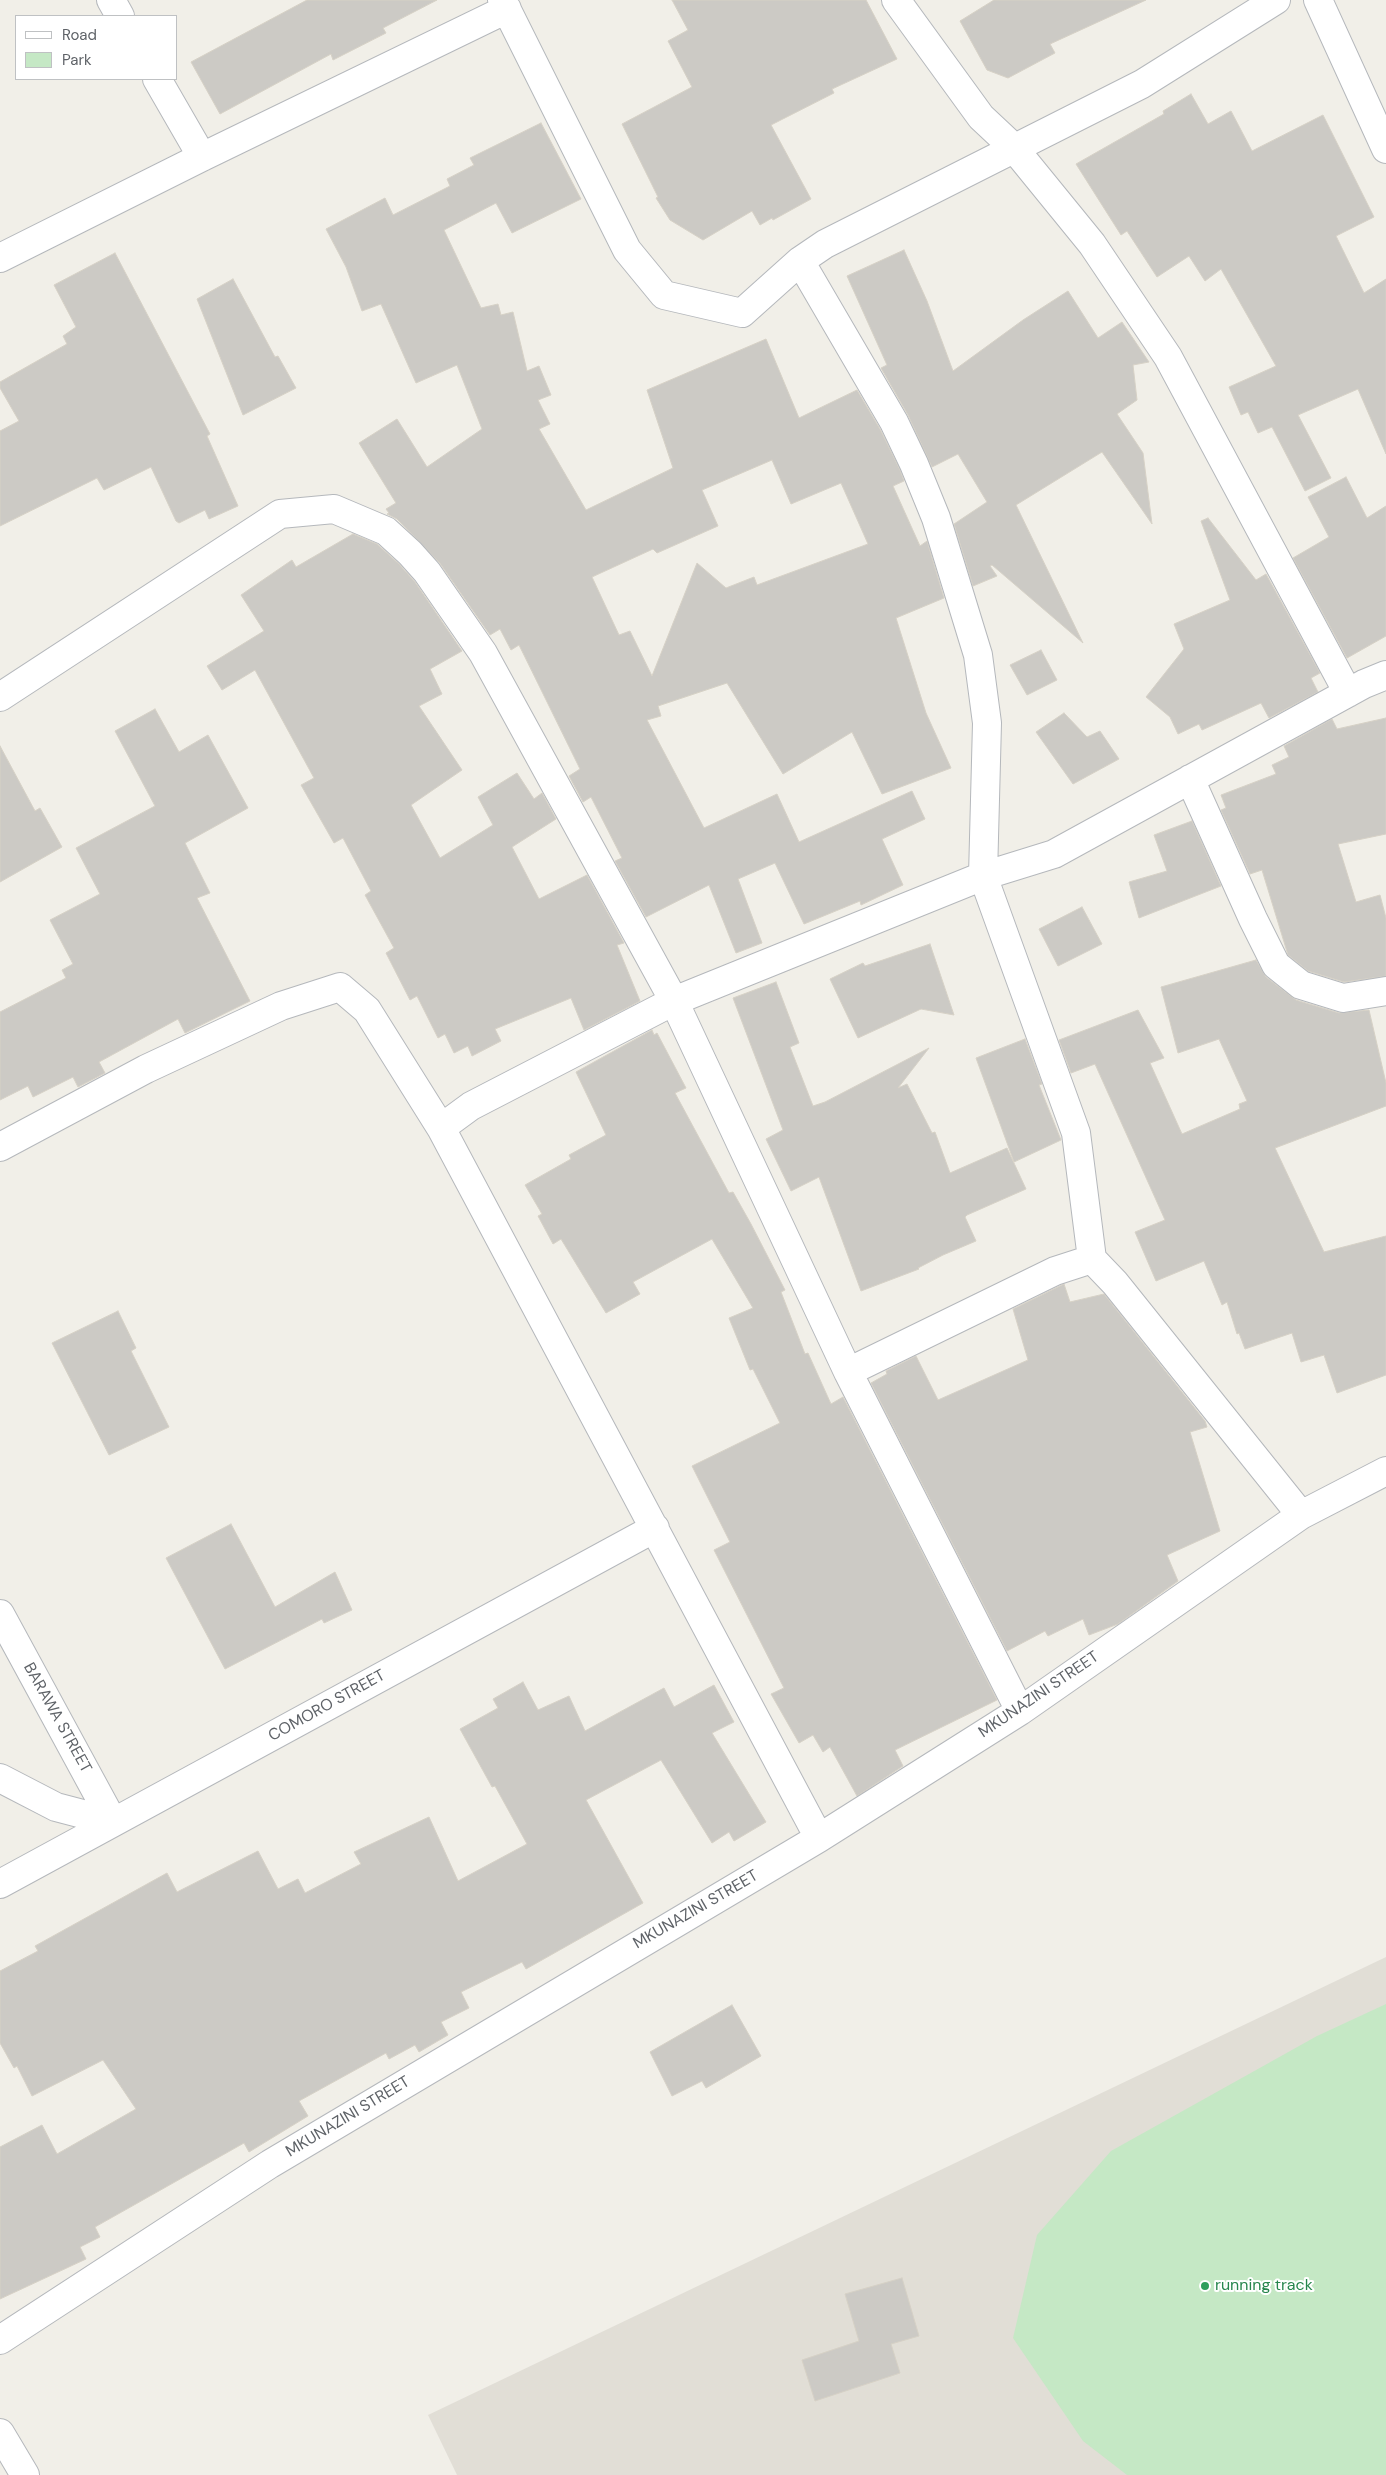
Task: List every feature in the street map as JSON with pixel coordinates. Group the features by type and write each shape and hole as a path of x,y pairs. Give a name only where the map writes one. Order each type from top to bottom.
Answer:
{"street":[{"path":"111,0 119,15"},
{"path":"896,0 980,117 1013,148 1092,244 1168,357 1348,693"},
{"path":"0,258 505,5 627,250 664,295 742,313 800,261 825,244 1142,84 1276,0"},
{"path":"1318,0 1386,149"},
{"path":"158,80 202,157"},
{"path":"800,261 894,422 914,464 936,518 978,655 987,723 983,876 1076,1133 1092,1259 1122,1290 1301,1515"},
{"path":"0,697 280,514 334,509 386,532 427,572 483,653 674,1001 848,1372 1020,1710"},
{"path":"441,1128 471,1106 674,1001 983,876 1054,854 1348,693 1386,675"},
{"path":"1190,779 1253,920 1276,965 1301,985 1342,998 1386,990"},
{"path":"0,1147 146,1070 282,1006 340,987 367,1010 441,1128 819,1838"},
{"path":"848,1372 1055,1271 1092,1259"},
{"name":"MKUNAZINI STREET","path":"0,2340 270,2164 819,1838 1020,1710 1301,1515 1386,1472"},
{"name":"COMORO STREET","path":"0,1884 655,1528"},
{"name":"BARAWA STREET","path":"0,1614 113,1822"},
{"path":"0,1778 56,1807 113,1822"},
{"path":"0,2432 25,2475"}],"shaded area":[{"path":"1386,1957 1386,2475 457,2475 428,2415"}],"green space":[{"name":"running track","path":"1386,2004 1386,2475 1127,2475 1083,2441 1013,2338 1037,2235 1111,2151 1317,2036"}],"building":[{"path":"307,0 437,0 383,28 386,33 333,60 331,54 220,114 191,62"},
{"path":"672,0 866,0 897,59 832,89 834,93 771,125 811,199 760,225 752,211 703,240 670,220 656,198 658,197 622,124 692,87 668,41 688,30"},
{"path":"994,0 1146,0 1050,44 1055,53 1008,78 987,70 960,21"},
{"path":"1191,94 1208,124 1231,111 1252,151 1323,115 1374,217 1336,236 1364,293 1386,279 1386,454 1358,389 1298,415 1331,478 1305,491 1272,427 1258,433 1248,412 1241,415 1229,387 1276,366 1221,269 1205,281 1189,256 1157,277 1127,231 1121,235 1076,164 1164,114 1163,111"},
{"path":"541,123 581,199 512,233 496,203 444,230 481,308 498,304 501,315 513,312 527,371 539,366 551,395 538,400 550,424 539,429 586,510 673,468 647,390 766,339 799,418 857,390 880,429 900,470 904,481 893,486 920,546 927,541 944,598 896,618 926,713 951,768 882,794 852,732 783,774 727,683 658,706 661,716 647,720 704,828 777,794 799,842 912,791 925,819 882,839 903,885 861,905 860,901 804,924 775,863 738,879 762,943 736,953 709,885 646,917 615,861 622,858 591,797 583,802 569,776 580,769 519,645 511,650 500,629 490,635 439,562 397,519 387,514 389,513 386,509 396,503 359,443 397,419 427,467 482,429 457,365 416,383 381,304 362,311 346,267 326,229 385,198 393,215 450,186 447,179 474,165 470,158","holes":["772,460 791,504 841,483 868,544 757,585 754,577 726,588 697,563 652,676 630,631 619,635 592,577 653,549 657,553 718,526 702,490"]},
{"path":"904,250 927,301 953,371 1023,320 1068,291 1098,338 1122,322 1149,362 1133,365 1137,400 1117,414 1143,453 1152,524 1102,452 1016,505 1083,643 992,565 990,566 997,576 973,586 954,524 987,502 958,454 932,467 908,415 881,368 887,365 847,276"},
{"path":"115,253 210,434 207,436 238,506 209,519 205,510 179,523 176,521 151,467 104,490 97,478 0,526 0,431 19,421 0,388 0,382 67,344 63,336 76,327 54,285"},
{"path":"233,279 275,357 278,356 296,388 243,415 197,299"},
{"path":"1346,477 1367,518 1386,506 1386,636 1347,658 1293,558 1329,537 1308,497"},
{"path":"1208,518 1256,580 1266,574 1320,673 1311,678 1318,692 1269,718 1261,703 1202,730 1199,724 1178,734 1170,717 1146,697 1184,649 1174,624 1230,600 1201,521"},
{"path":"353,534 377,544 399,564 415,582 462,651 430,669 442,694 419,706 462,770 411,805 440,858 493,825 478,797 517,773 534,799 542,793 556,819 512,847 539,899 587,875 624,943 617,945 640,1001 584,1030 571,998 495,1029 501,1041 472,1056 468,1046 454,1053 445,1034 438,1038 417,996 410,1000 386,953 394,948 365,895 371,891 343,838 334,843 301,785 314,778 255,670 222,690 207,666 264,631 241,595 292,560 296,567"},
{"path":"1041,650 1057,680 1027,695 1010,665"},
{"path":"155,709 179,752 208,735 248,808 185,843 210,893 197,898 250,1001 185,1033 178,1019 99,1062 105,1073 78,1087 73,1077 33,1097 28,1086 0,1100 0,1012 66,978 62,970 73,964 50,920 100,894 76,848 155,806 115,731"},
{"path":"1064,713 1087,737 1100,731 1119,759 1073,784 1036,732"},
{"path":"1386,718 1386,834 1338,844 1356,902 1380,895 1386,918 1386,976 1344,982 1308,971 1288,955 1262,870 1250,874 1221,810 1226,808 1221,795 1276,774 1272,765 1289,757 1284,746 1332,719 1337,729"},
{"path":"0,746 35,811 40,808 62,847 0,882"},
{"path":"1192,821 1221,886 1139,918 1129,882 1167,871 1154,835"},
{"path":"1082,907 1102,944 1058,966 1039,929"},
{"path":"930,944 954,1015 921,1009 858,1038 830,979 863,963 865,966"},
{"path":"1256,960 1266,977 1296,1000 1339,1013 1369,1010 1386,1083 1386,1106 1275,1148 1324,1252 1386,1236 1386,1375 1337,1393 1324,1355 1301,1362 1292,1333 1245,1349 1239,1333 1237,1334 1227,1302 1222,1305 1204,1261 1156,1281 1135,1232 1165,1220 1095,1064 1071,1073 1059,1040 1138,1010 1164,1058 1150,1063 1182,1134 1240,1109 1239,1104 1247,1101 1219,1039 1178,1053 1161,987"},
{"path":"776,982 799,1043 790,1047 813,1106 825,1102 929,1048 898,1088 907,1084 932,1133 935,1132 950,1173 1007,1148 1026,1189 965,1217 976,1241 943,1255 919,1269 861,1291 819,1177 791,1191 766,1139 783,1130 733,998"},
{"path":"652,1030 654,1035 657,1033 686,1088 675,1093 729,1193 733,1192 751,1224 785,1290 781,1292 805,1354 808,1353 831,1404 843,1397 997,1700 895,1750 903,1766 857,1796 830,1747 823,1752 813,1735 799,1743 771,1694 784,1688 714,1550 730,1542 692,1466 780,1423 753,1369 750,1370 729,1318 753,1308 712,1239 633,1282 640,1294 606,1313 561,1239 553,1244 538,1216 542,1214 525,1185 571,1159 569,1155 606,1135 576,1072"},
{"path":"1025,1039 1042,1084 1039,1085 1061,1140 1014,1162 976,1058"},
{"path":"1064,1284 1070,1302 1104,1294 1205,1421 1207,1427 1190,1432 1220,1531 1167,1555 1178,1581 1118,1624 1089,1635 1083,1619 1048,1636 1045,1631 1007,1651 871,1383 887,1374 886,1371 916,1356 938,1400 1028,1360 1013,1309"},
{"path":"118,1311 136,1348 131,1351 169,1427 109,1455 52,1343"},
{"path":"231,1524 275,1607 335,1572 352,1610 324,1623 322,1619 225,1669 166,1558"},
{"path":"523,1682 538,1710 569,1696 585,1731 664,1688 674,1707 714,1685 734,1722 712,1733 766,1822 734,1841 729,1832 712,1843 661,1760 586,1800 643,1903 526,1969 522,1962 461,1992 469,2008 441,2022 448,2035 419,2052 415,2045 389,2059 386,2053 299,2101 308,2116 249,2152 244,2143 95,2227 100,2237 80,2247 86,2259 0,2299 0,2147 42,2125 57,2154 136,2109 103,2060 32,2096 17,2066 14,2068 0,2043 0,1971 38,1951 35,1946 167,1873 177,1892 258,1851 278,1889 298,1879 305,1893 361,1864 354,1852 429,1817 458,1881 527,1844 495,1786 492,1787 460,1729 498,1708 493,1699"},
{"path":"732,2005 761,2056 706,2088 702,2081 672,2096 650,2052"},
{"path":"902,2278 919,2336 891,2344 900,2373 815,2401 802,2360 859,2341 845,2294"}],"place":[{"name":"running track","path":"1205,2286"}]}
